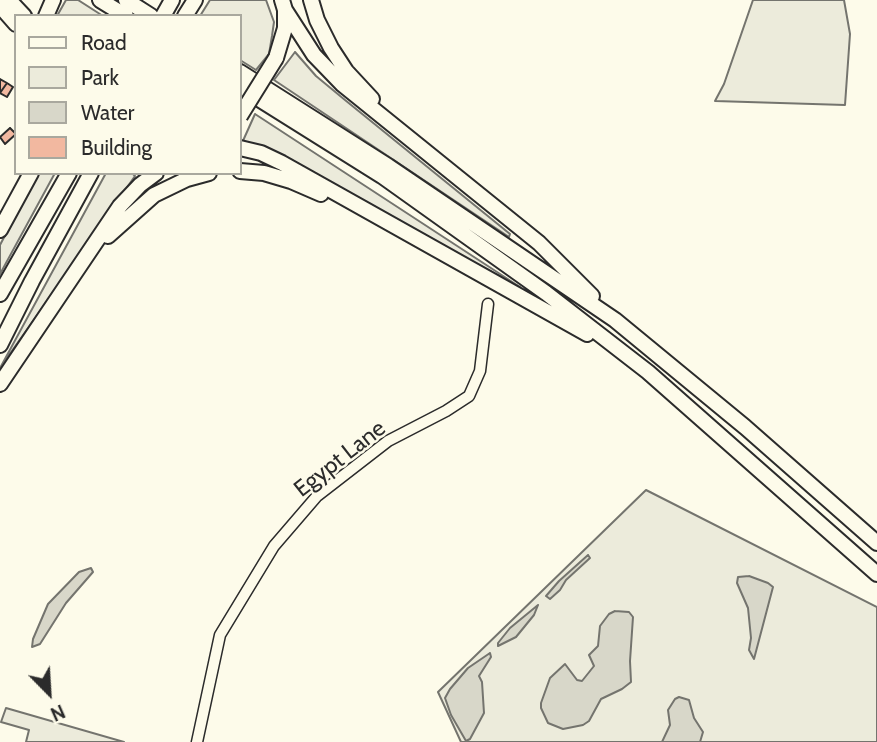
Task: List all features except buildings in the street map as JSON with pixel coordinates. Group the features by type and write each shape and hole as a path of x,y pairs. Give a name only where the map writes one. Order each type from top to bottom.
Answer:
{"highway":[{"path":"9,0 22,14"},
{"path":"100,0 123,14"},
{"path":"126,0 147,14"},
{"path":"311,0 323,34 346,71 423,149"},
{"path":"283,4 314,55 342,84 539,243 615,320"},
{"path":"242,113 282,44 283,4"},
{"path":"0,6 14,22"},
{"path":"242,73 388,166 615,320 745,427 877,543"},
{"path":"242,88 382,176 546,293 648,372 877,574"},
{"path":"242,148 261,153 282,163 400,227 648,372"},
{"path":"242,171 264,173 291,181 400,227"},
{"path":"0,229 22,175"},
{"path":"0,229 30,175"},
{"path":"0,293 68,175"},
{"path":"0,345 90,175"},
{"path":"0,384 129,195 154,175"},
{"path":"69,281 114,229 154,195 202,175"}],"street":[{"name":"Egypt Lane","path":"197,742 220,635 274,546 317,496 388,441 469,396 481,371 488,304"}],"green space":[{"path":"66,0 78,0 100,14 58,14"},
{"path":"210,0 266,0 274,22 269,54 256,70 242,61 242,14 201,14"},
{"path":"753,0 844,0 850,34 845,105 715,101 724,84"},
{"path":"295,52 316,76 510,234 509,237 274,80"},
{"path":"255,114 520,287 252,145 242,143"},
{"path":"37,175 54,175 0,274 0,245"},
{"path":"105,175 134,175 135,176 0,368"},
{"path":"646,490 877,607 877,742 461,742 438,692"},
{"path":"6,708 124,742 26,742 29,730 1,722"}],"water":[{"path":"588,555 590,558 566,580 560,590 550,599 546,596 559,581"},
{"path":"91,568 93,572 66,603 40,644 32,647 48,604 79,572"},
{"path":"749,576 773,587 754,659 749,650 751,638 748,608 737,583 738,577"},
{"path":"538,605 534,615 516,637 498,646 510,628"},
{"path":"615,611 629,612 633,617 631,682 601,699 589,721 583,725 563,729 548,723 541,703 550,678 565,664 577,680 582,681 594,666 589,655 598,646 600,626 609,614"},
{"path":"490,653 491,657 479,676 482,682 484,713 470,739 466,741 445,698 468,668"},
{"path":"679,697 689,700 694,718 703,732 700,742 662,742 670,725 668,710"}]}
